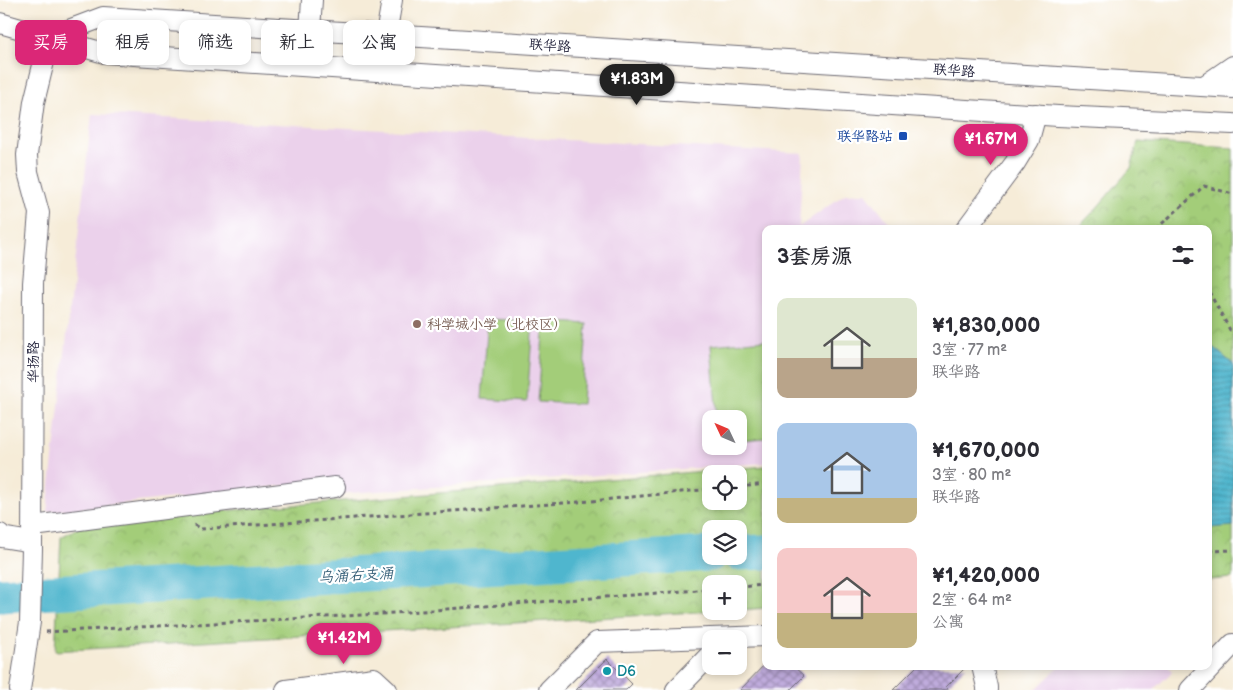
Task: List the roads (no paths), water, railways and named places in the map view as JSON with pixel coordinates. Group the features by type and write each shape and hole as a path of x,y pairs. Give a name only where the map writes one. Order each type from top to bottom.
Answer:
{"street":[{"path":"311,20 312,0"},
{"path":"389,20 392,0"},
{"name":"联华路","path":"87,23 103,17 261,27"},
{"path":"0,23 15,27"},
{"name":"联华路","path":"415,37 1233,88"},
{"path":"87,48 104,53 1036,114 1233,124"},
{"name":"华扬路","path":"20,690 29,628 32,539 33,283 39,213 28,172 27,155 34,102 43,65"},
{"path":"1204,86 1233,66"},
{"path":"969,225 1015,163 1029,140 1036,114"},
{"path":"0,534 2,537 32,539 162,509 335,487"},
{"path":"747,637 762,636"},
{"path":"549,690 597,642 702,639"},
{"path":"1212,667 1232,646"},
{"path":"676,690 702,663"},
{"path":"983,670 988,687 987,690"},
{"path":"1190,690 1209,670"},
{"path":"286,690 374,678 387,690"}],"water":[{"path":"1212,346 1233,364 1233,526 1212,528"}],"waterway":[{"name":"乌涌右支涌","path":"747,553 762,552"},
{"name":"乌涌右支涌","path":"0,595 702,555"}],"place":[{"name":"联华路站","path":"903,136"},
{"name":"科学城小学（北校区）","path":"417,324"},
{"name":"D6","path":"607,671"}]}
